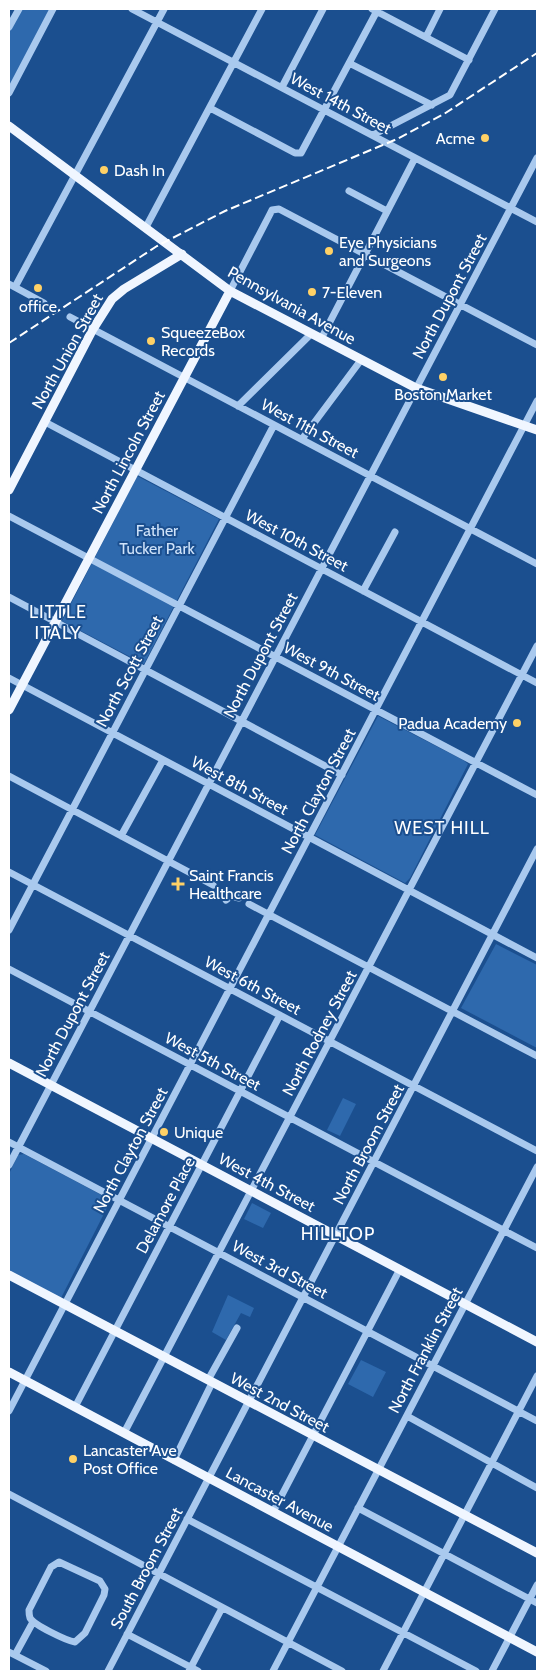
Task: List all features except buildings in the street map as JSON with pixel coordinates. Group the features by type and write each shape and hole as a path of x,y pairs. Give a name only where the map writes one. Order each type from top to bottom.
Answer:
{"main road":[{"name":"Pennsylvania Avenue","path":"9,126 182,254 230,292 416,388 537,430"},
{"name":"North Union Street","path":"9,490 93,329 115,296 182,254"},
{"name":"North Lincoln Street","path":"9,710 230,292"},
{"name":"West 4th Street","path":"9,1063 537,1342"},
{"name":"West 2nd Street","path":"10,1278 115,1331 537,1553"},
{"name":"Lancaster Avenue","path":"9,1372 537,1652"}],"street":[{"path":"9,28 18,9"},
{"path":"9,93 53,9"},
{"name":"West 14th Street","path":"132,9 537,222"},
{"path":"44,303 12,286 75,176 164,9"},
{"path":"146,227 262,9"},
{"path":"282,88 323,9"},
{"path":"426,37 440,9"},
{"path":"373,135 450,95 495,9"},
{"path":"210,108 299,154 376,10 469,60"},
{"path":"349,63 432,105"},
{"path":"320,339 415,158"},
{"name":"North Dupont Street","path":"9,1165 537,158"},
{"path":"349,190 387,211"},
{"name":"North Lincoln Street","path":"230,292 270,214 274,210 282,210 365,254"},
{"path":"365,254 537,345"},
{"name":"West 11th Street","path":"70,317 537,564"},
{"path":"238,406 311,334"},
{"path":"302,439 361,360"},
{"name":"North Clayton Street","path":"9,1411 537,401"},
{"name":"West 10th Street","path":"44,422 537,683"},
{"name":"North Scott Street","path":"9,930 274,425"},
{"name":"West 9th Street","path":"9,516 537,795"},
{"path":"363,591 394,532"},
{"path":"9,597 342,775"},
{"name":"North Rodney Street","path":"124,1433 537,646"},
{"name":"West 8th Street","path":"9,678 537,958"},
{"path":"122,836 163,760"},
{"path":"9,776 213,885"},
{"name":"North Broom Street","path":"209,1478 537,849"},
{"name":"West 6th Street","path":"9,872 537,1151"},
{"path":"226,900 231,896 238,898"},
{"path":"249,904 537,1056"},
{"name":"West 5th Street","path":"9,968 537,1248"},
{"name":"Delamore Place","path":"75,1407 280,1015"},
{"name":"West 3rd Street","path":"9,1142 537,1421"},
{"name":"North Franklin Street","path":"272,1671 504,1230 535,1175 537,1167"},
{"path":"273,1512 400,1269"},
{"path":"174,1460 237,1328"},
{"path":"383,1671 537,1376"},
{"path":"406,1416 537,1488"},
{"name":"South Broom Street","path":"108,1671 209,1478"},
{"path":"9,1494 342,1671"},
{"path":"358,1508 537,1603"},
{"path":"187,1519 476,1671"},
{"path":"54,1563 64,1563 103,1585 104,1595 85,1633 77,1641 66,1640 33,1622 29,1616 29,1610 54,1563"},
{"path":"492,1671 537,1585"},
{"path":"127,1634 193,1670 222,1608"},
{"path":"33,1622 11,1654 46,1671"}],"green space":[{"path":"19,9 53,9 9,93 9,27"},
{"name":"Father Tucker Park","path":"137,476 219,519 144,664 62,621"},
{"path":"378,716 468,764 410,878 405,883 315,835"},
{"path":"496,944 537,965 537,1048 461,1008"},
{"path":"343,1098 356,1104 340,1136 327,1130"},
{"path":"24,1154 111,1200 61,1298 9,1271 9,1174 18,1155"},
{"path":"252,1203 271,1213 263,1228 244,1219"},
{"path":"228,1295 254,1308 250,1317 241,1313 226,1340 212,1332"},
{"path":"361,1360 386,1372 373,1397 348,1384"}],"railway":[{"path":"9,343 157,246 225,211 397,139 444,114 537,53"}],"place":[{"name":"Acme","path":"485,138"},
{"name":"Dash In","path":"104,170"},
{"name":"Eye Physicians and Surgeons","path":"329,251"},
{"name":"office","path":"38,288"},
{"name":"7-Eleven","path":"312,292"},
{"name":"SqueezeBox Records","path":"151,341"},
{"name":"Boston Market","path":"443,377"},
{"name":"Padua Academy","path":"517,723"},
{"name":"Saint Francis Healthcare","path":"178,884"},
{"name":"Unique","path":"164,1132"},
{"name":"Lancaster Ave Post Office","path":"73,1459"}],"district":[{"name":"LITTLE ITALY","path":"58,622"},
{"name":"WEST HILL","path":"442,828"},
{"name":"HILLTOP","path":"338,1234"}]}
